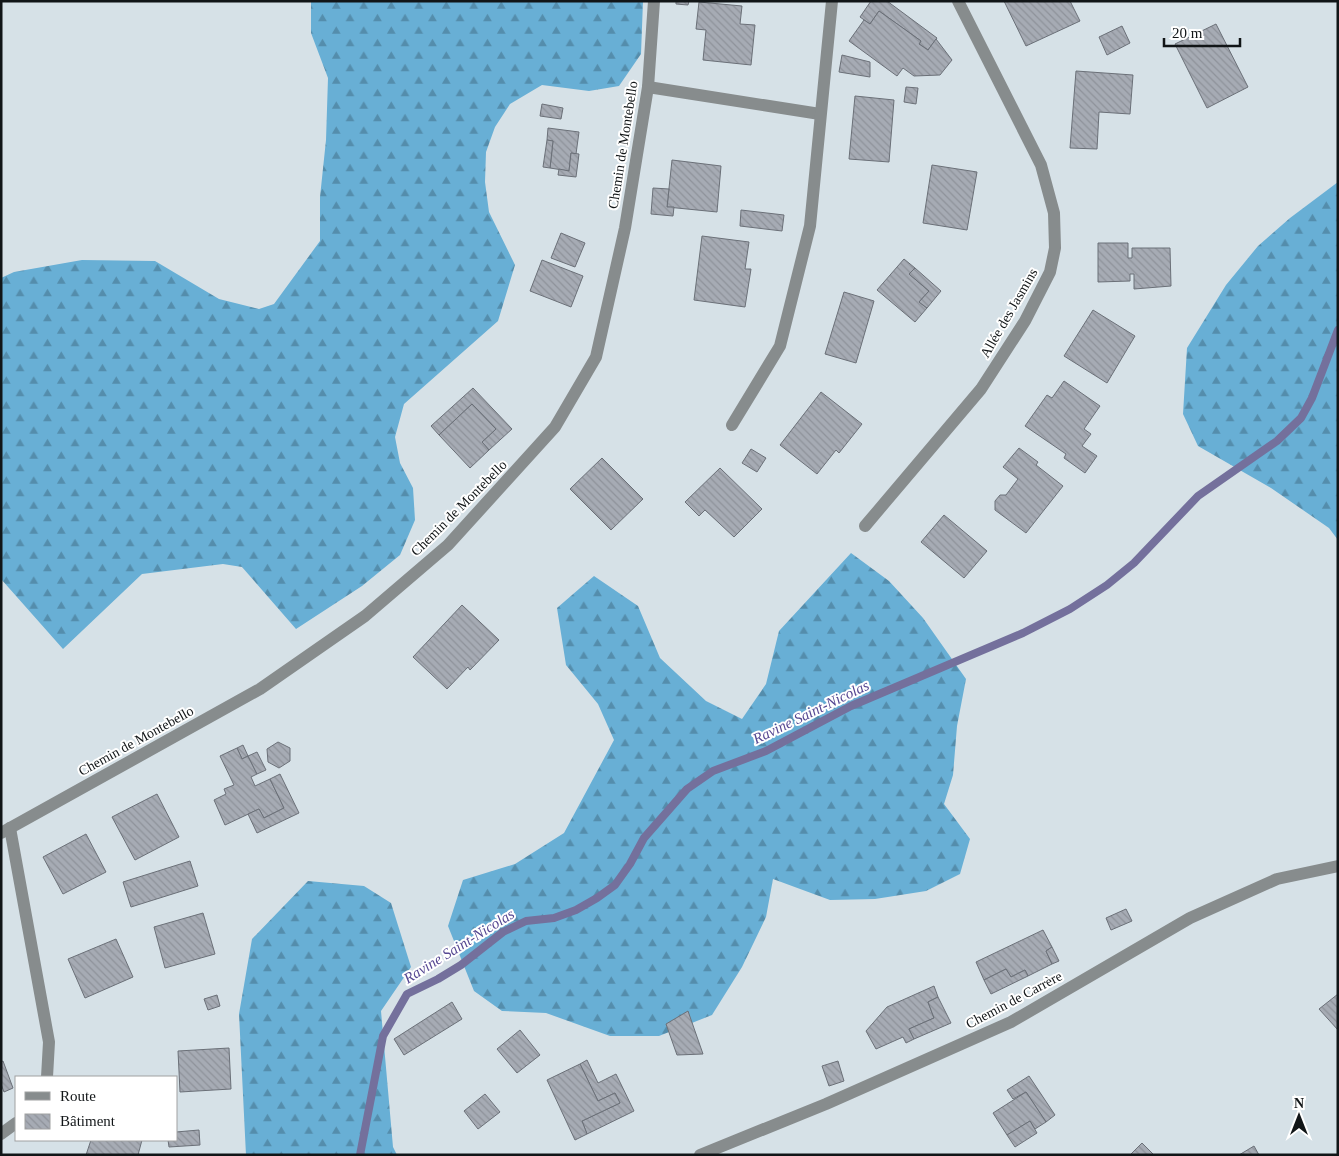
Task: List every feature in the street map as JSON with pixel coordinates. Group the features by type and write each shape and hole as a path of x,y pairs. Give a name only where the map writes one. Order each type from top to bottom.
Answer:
{"street":[{"name":"Chemin de Montebello","path":"5,830 260,689 365,616 448,545 555,427 596,357 625,228 648,87 654,1"},
{"path":"732,425 780,346 810,226 832,1"},
{"name":"Allée des Jasmins","path":"865,526 981,389 1025,321 1050,272 1055,248 1054,213 1041,165 958,1"},
{"path":"648,87 820,114"},
{"path":"5,830 49,1042 47,1076"},
{"name":"Chemin de Carrère","path":"700,1155 826,1104 1011,1022 1198,914 1277,879 1338,866"},
{"path":"1,1134 15,1124"}],"green space":[{"path":"311,1 643,1 641,54 619,86 589,91 542,85 510,104 495,127 486,152 485,182 489,212 515,265 498,321 404,404 395,437 400,463 413,488 415,520 400,555 362,586 296,629 242,567 223,564 142,574 63,649 1,579 1,278 14,272 82,260 155,261 219,299 259,309 274,304 320,241 320,197 326,140 328,78 311,33"},
{"path":"1338,182 1338,540 1329,528 1271,488 1198,446 1183,414 1187,348 1226,285 1258,246 1290,218"},
{"path":"851,553 889,581 923,618 966,679 957,726 953,775 944,804 970,839 960,874 926,891 875,899 830,900 773,879 766,917 742,967 712,1015 659,1036 610,1036 546,1013 502,1011 474,991 448,926 463,880 515,864 564,833 614,740 598,704 566,665 557,608 594,576 638,606 660,658 706,701 742,719 766,684 779,631"},
{"path":"308,881 364,886 391,903 411,967 381,1011 393,1147 397,1155 246,1155 239,1014 252,939"}],"building":[{"path":"676,1 689,1 688,5 676,4"},
{"path":"871,1 887,1 937,38 928,50 919,44 921,41 879,11 870,24 860,17"},
{"path":"1004,1 1070,1 1080,21 1026,46"},
{"path":"699,2 742,6 740,24 755,25 751,65 703,60 706,30 696,29"},
{"path":"879,11 921,41 919,44 928,50 936,39 952,60 940,75 914,76 903,68 897,76 849,41 864,20 870,24"},
{"path":"1216,24 1248,87 1207,108 1175,44"},
{"path":"1122,26 1130,43 1107,55 1099,37"},
{"path":"842,55 870,62 870,77 839,72"},
{"path":"1076,71 1133,75 1130,114 1099,112 1097,149 1070,148"},
{"path":"906,87 918,88 916,104 904,102"},
{"path":"855,96 894,100 889,162 849,159"},
{"path":"542,104 563,108 561,119 540,116"},
{"path":"548,128 579,132 576,154 571,153 569,171 550,168 553,141 547,140"},
{"path":"547,140 553,141 550,168 543,167"},
{"path":"571,153 579,154 576,177 558,175 559,169 569,171"},
{"path":"672,160 721,166 717,212 667,207"},
{"path":"932,165 977,172 967,230 923,223"},
{"path":"653,188 669,189 667,207 674,207 673,216 651,214"},
{"path":"741,210 784,215 782,231 740,226"},
{"path":"561,233 585,243 575,267 551,258"},
{"path":"702,236 749,242 745,269 751,269 745,307 694,300"},
{"path":"1098,243 1128,243 1128,258 1132,258 1132,248 1170,248 1171,286 1134,289 1134,274 1130,274 1130,281 1098,282"},
{"path":"904,259 915,268 909,274 929,291 919,302 927,308 915,322 877,290"},
{"path":"542,260 583,276 571,307 530,291"},
{"path":"915,268 941,291 927,308 919,302 929,291 909,274"},
{"path":"844,292 874,301 856,363 825,354"},
{"path":"1093,310 1135,336 1107,383 1064,356"},
{"path":"1064,381 1100,406 1084,429 1091,434 1082,446 1097,456 1085,473 1064,458 1066,454 1025,426 1047,395 1052,398"},
{"path":"473,388 512,429 489,450 482,442 496,429 472,404 439,435 431,426"},
{"path":"821,392 862,424 839,453 836,450 817,474 780,445"},
{"path":"472,404 496,429 482,442 489,450 470,468 439,435"},
{"path":"1019,448 1038,462 1036,465 1063,486 1026,533 995,510 995,501 1000,495 1006,495 1018,479 1003,467"},
{"path":"751,449 766,458 757,472 742,463"},
{"path":"602,458 643,499 611,530 570,489"},
{"path":"720,468 762,509 734,537 705,510 699,516 685,502"},
{"path":"944,515 987,551 964,578 921,542"},
{"path":"462,605 499,640 470,670 468,667 447,689 413,657"},
{"path":"278,742 290,748 290,761 279,768 268,762 267,749"},
{"path":"243,745 248,756 242,759 237,748"},
{"path":"237,748 242,759 248,756 257,774 251,777 255,786 270,779 284,808 264,818 259,809 225,825 214,800 226,794 224,789 234,785 220,756"},
{"path":"257,752 266,770 257,774 248,756"},
{"path":"280,774 299,813 257,833 248,814 259,809 264,818 284,808 270,779"},
{"path":"157,794 179,837 135,860 112,817"},
{"path":"86,834 106,872 63,894 43,857"},
{"path":"190,861 198,886 131,907 123,882"},
{"path":"1126,909 1132,921 1111,930 1106,918"},
{"path":"203,913 215,954 165,968 154,927"},
{"path":"1043,930 1052,947 1046,951 1052,964 1028,976 1025,970 1011,977 1006,969 984,980 976,962"},
{"path":"116,939 133,977 85,998 68,959"},
{"path":"1052,947 1059,961 1052,964 1046,951"},
{"path":"1006,969 1011,977 1025,970 1028,976 991,994 984,980"},
{"path":"934,986 938,997 928,1002 934,1018 909,1029 914,1039 906,1043 903,1037 876,1049 866,1031 887,1007"},
{"path":"1338,994 1338,1030 1319,1009"},
{"path":"217,995 220,1006 208,1010 204,999"},
{"path":"938,997 951,1023 914,1039 909,1029 934,1018 928,1002"},
{"path":"452,1002 462,1019 404,1055 394,1039"},
{"path":"688,1011 703,1054 677,1055 666,1024"},
{"path":"520,1030 540,1055 517,1073 497,1049"},
{"path":"229,1048 231,1089 180,1092 178,1051"},
{"path":"587,1060 598,1083 616,1074 634,1111 587,1134 582,1121 620,1103 615,1093 598,1101 580,1064"},
{"path":"3,1061 13,1088 4,1092 1,1084 1,1062"},
{"path":"838,1061 844,1081 829,1086 822,1066"},
{"path":"580,1064 598,1101 615,1093 620,1103 582,1121 587,1134 575,1140 547,1080"},
{"path":"1029,1076 1055,1115 1046,1122 1026,1092 1013,1099 1007,1090"},
{"path":"1026,1092 1046,1122 1035,1129 1030,1121 1007,1135 993,1113"},
{"path":"485,1094 500,1112 478,1129 464,1111"},
{"path":"1030,1121 1037,1133 1015,1147 1007,1135"},
{"path":"199,1130 200,1145 169,1147 168,1141 178,1141 178,1132"},
{"path":"91,1141 142,1141 138,1155 86,1155"},
{"path":"1142,1143 1154,1155 1130,1155"},
{"path":"1254,1146 1259,1155 1239,1155"}],"waterway":[{"name":"Ravine Saint-Nicolas","path":"360,1155 383,1036 407,994 461,965 503,932 526,921 554,918 576,910 615,885 630,864 644,838 687,789 713,771 766,751 851,706 1023,633 1070,609 1107,585 1134,563 1198,496 1277,441 1301,418 1312,398 1338,330"}]}
